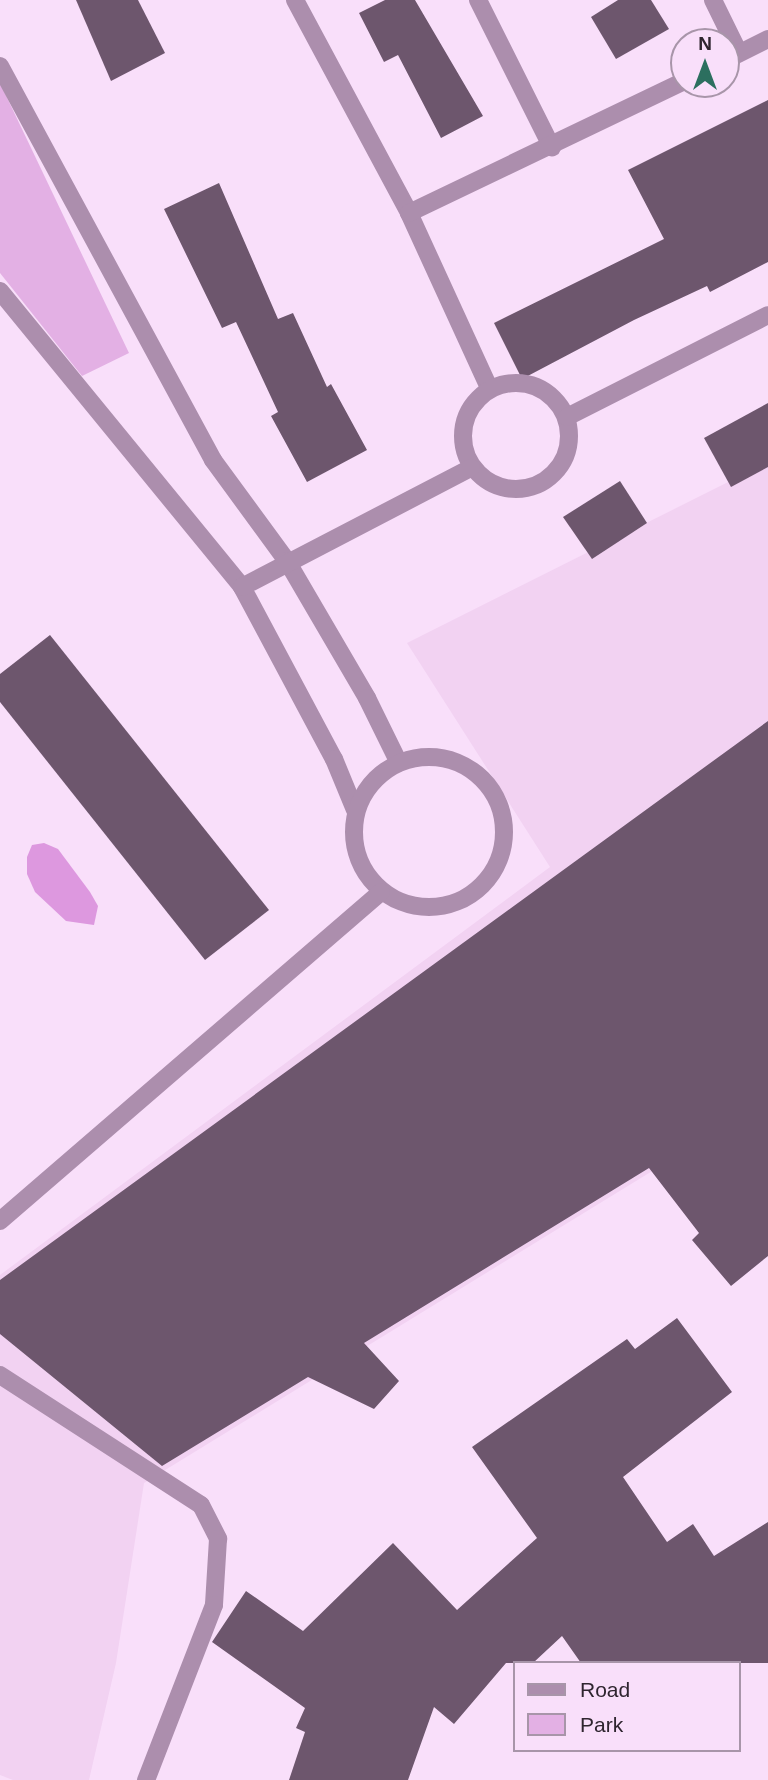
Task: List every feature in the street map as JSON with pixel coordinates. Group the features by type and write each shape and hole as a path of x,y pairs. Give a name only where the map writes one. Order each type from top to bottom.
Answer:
{"street":[{"path":"295,0 409,213 489,388"},
{"path":"478,0 552,148"},
{"path":"713,0 722,28"},
{"path":"740,53 768,39"},
{"path":"0,66 213,460 287,561 367,698 398,762"},
{"path":"409,213 552,148 670,88"},
{"path":"0,291 242,587 334,759 355,810 355,855 381,892 417,908 457,904 489,879 505,842 499,803 475,771 438,756 398,762 372,781 355,810"},
{"path":"567,417 768,315"},
{"path":"519,382 548,392 567,417 569,442 561,467 541,484 516,490 491,485 471,468 461,439 468,410 489,388 519,382"},
{"path":"242,587 287,561 471,468"},
{"path":"0,1221 381,892"},
{"path":"0,1375 201,1505 218,1539 214,1605 146,1780"}],"shaded area":[{"path":"768,462 768,1100 144,1483 116,1663 89,1780 13,1780 0,1775 0,1275 550,867 407,643"},
{"path":"44,843 58,849 90,892 98,906 94,925 66,921 35,892 27,874 27,857 32,845"}],"green space":[{"path":"0,83 129,353 82,376 0,273"}],"building":[{"path":"76,0 138,0 165,53 111,81"},
{"path":"385,0 415,0 483,116 441,138 398,55 384,62 359,13"},
{"path":"618,0 651,0 669,29 616,59 591,17"},
{"path":"768,100 768,262 710,292 707,286 634,320 522,379 494,323 664,239 628,170"},
{"path":"219,183 278,319 293,313 327,387 331,384 367,450 307,482 271,416 278,412 236,322 222,328 164,209"},
{"path":"768,403 768,467 731,487 704,438"},
{"path":"620,481 647,523 592,559 563,517"},
{"path":"50,635 269,910 205,960 0,702 0,674"},
{"path":"768,721 768,1256 731,1286 692,1240 699,1233 649,1168 364,1343 399,1381 374,1409 308,1377 162,1466 0,1334 0,1280"},
{"path":"677,1318 732,1392 623,1477 667,1542 693,1524 714,1556 768,1522 768,1663 580,1661 562,1636 535,1661 506,1663 454,1724 434,1707 408,1780 289,1780 305,1732 296,1728 305,1708 212,1642 246,1591 303,1631 393,1543 457,1610 537,1538 472,1447 627,1339 635,1349"}]}
